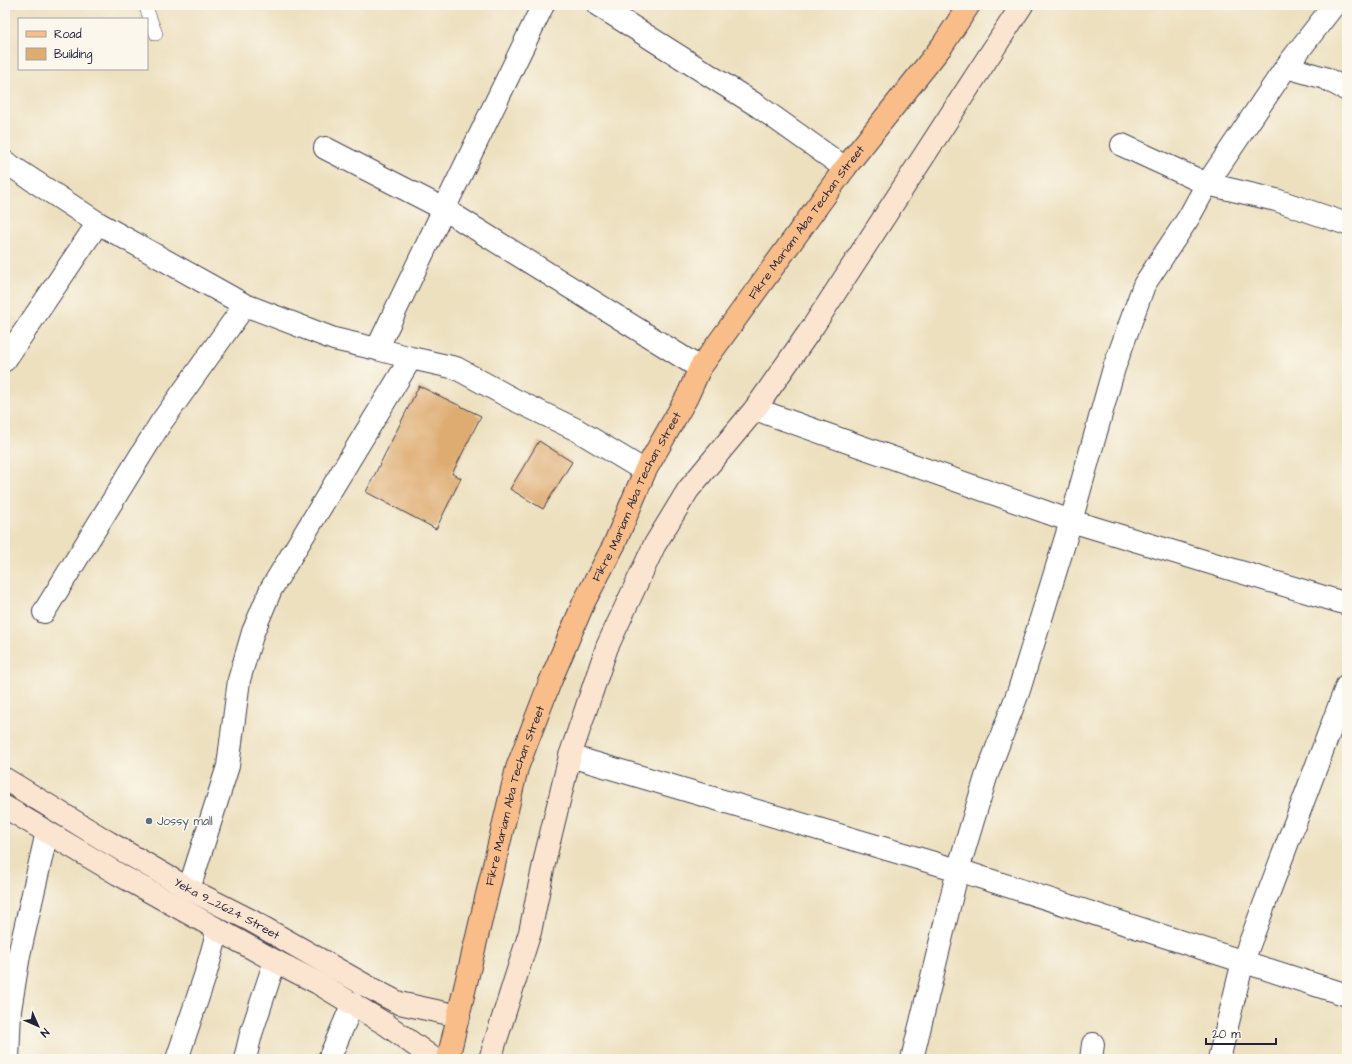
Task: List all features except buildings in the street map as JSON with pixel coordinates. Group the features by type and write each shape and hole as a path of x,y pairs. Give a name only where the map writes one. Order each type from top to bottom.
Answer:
{"main road":[{"name":"Fikre Mariam Aba Techan Street","path":"448,1059 517,768 553,674 584,602 614,545 645,471 687,397 700,368 845,168 942,46 969,5"}],"street":[{"path":"377,349 543,5"},
{"path":"598,5 758,106 845,168"},
{"path":"490,1059 530,932 546,854 570,756 607,647 654,546 688,490 755,409 814,325 1022,5"},
{"path":"912,1059 958,870 986,777 1019,690 1071,521 1114,368 1144,285 1189,217 1207,184 1286,67 1334,5"},
{"path":"1286,67 1325,78 1347,90"},
{"path":"1122,145 1207,184 1276,200 1347,224"},
{"path":"325,148 444,208 700,368"},
{"path":"5,162 98,223 245,305 334,339 456,368 513,399 577,430 645,471"},
{"path":"5,360 98,223"},
{"path":"44,612 160,424 245,305"},
{"path":"189,889 228,766 239,680 254,632 271,589 411,358"},
{"path":"755,409 1071,521 1347,604"},
{"path":"1219,1059 1243,961 1347,685"},
{"path":"570,756 958,870 1347,995"},
{"name":"Yeka 9_2624 Street","path":"5,779 108,842 189,889 250,920 399,1003 459,1016"},
{"name":"Yeka 9_2624 Street","path":"5,807 218,930 353,1003 387,1024 434,1059"},
{"path":"8,1059 10,1010 19,955 47,832"},
{"path":"177,1059 205,976 218,930"},
{"path":"245,1059 251,1034 275,961"},
{"path":"329,1059 353,1003"},
{"path":"387,1024 399,1003"}],"lane":[{"path":"145,5 156,34"}],"shaded area":[{"path":"5,5 20,5 5,29"}],"place":[{"name":"Jossy mall","path":"149,821"}]}
